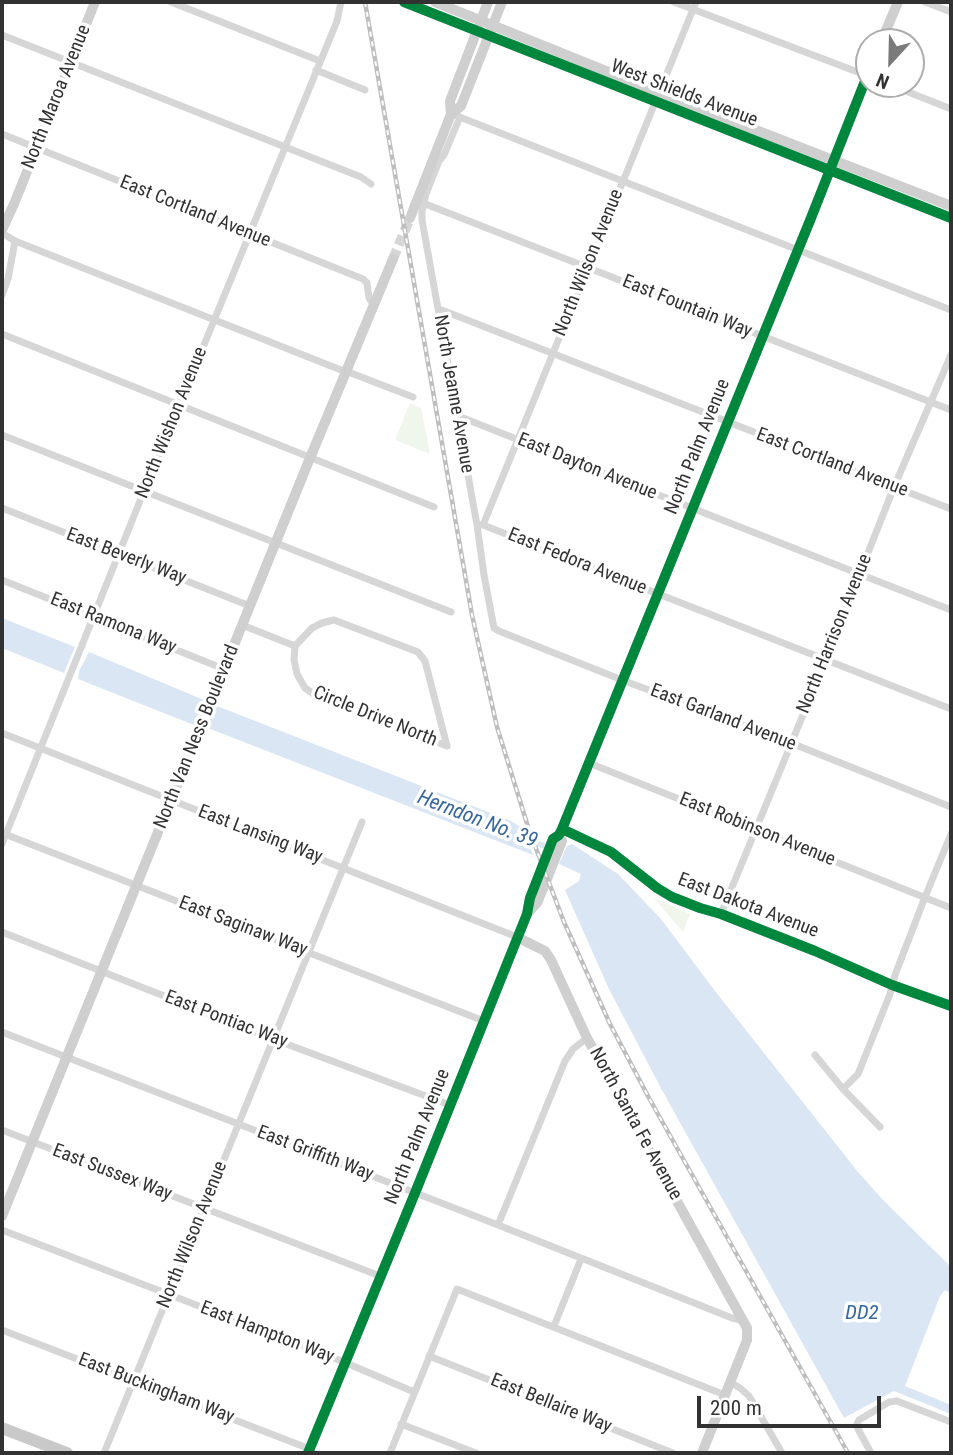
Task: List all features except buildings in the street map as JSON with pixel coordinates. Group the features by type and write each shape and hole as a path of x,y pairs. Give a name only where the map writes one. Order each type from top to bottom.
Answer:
{"main road":[{"name":"North Maroa Avenue","path":"2,232 95,2"},
{"name":"West Shields Avenue","path":"404,2 479,25"},
{"name":"West Shields Avenue","path":"435,2 479,25 832,165 951,218"},
{"path":"455,116 450,101 488,2"},
{"path":"410,218 440,143 461,106 502,2"},
{"path":"887,28 898,2"},
{"name":"North Palm Avenue","path":"309,1451 517,937 527,914 537,902 550,859 859,98"},
{"name":"West Shields Avenue","path":"832,165 951,206"},
{"name":"North Van Ness Boulevard","path":"2,1216 393,259"},
{"name":"East Dakota Avenue","path":"559,837 611,852 672,897 814,950 892,985 951,1006"},
{"name":"North Santa Fe Avenue","path":"517,937 545,951 551,960 587,1038 745,1321"},
{"path":"702,1453 747,1340 745,1321"},
{"path":"2,1428 67,1453"}],"street":[{"path":"171,2 320,61"},
{"name":"North Wishon Avenue","path":"2,844 4,833 41,749 337,21 341,2"},
{"path":"674,2 694,5 855,69"},
{"path":"925,2 951,12"},
{"name":"North Wilson Avenue","path":"480,525 518,440 694,5"},
{"path":"2,35 285,146 361,177 371,184"},
{"path":"316,70 365,90"},
{"path":"923,98 951,109"},
{"path":"455,116 951,310"},
{"name":"North Jeanne Avenue","path":"439,161 444,155 455,116"},
{"name":"East Cortland Avenue","path":"2,134 363,279 367,283 369,299 373,304"},
{"name":"North Jeanne Avenue","path":"440,143 439,161 424,203 422,220 457,416 480,525 484,575 494,628"},
{"name":"East Fountain Way","path":"424,203 951,410"},
{"path":"2,232 15,241 413,397"},
{"path":"2,295 15,241"},
{"name":"East Cortland Avenue","path":"439,309 951,509"},
{"path":"2,334 434,507"},
{"name":"North Harrison Avenue","path":"721,914 894,487 951,355"},
{"name":"East Dayton Avenue","path":"457,416 951,610"},
{"path":"2,435 451,612"},
{"name":"East Beverly Way","path":"2,508 250,606"},
{"name":"East Fedora Avenue","path":"480,525 951,709"},
{"name":"East Ramona Way","path":"2,580 224,669"},
{"name":"Circle Drive North","path":"334,620 418,652 425,661 447,746 318,697 306,688 297,674 295,646 312,628 334,620"},
{"path":"242,625 295,646"},
{"name":"East Garland Avenue","path":"494,628 951,807"},
{"name":"East Lansing Way","path":"2,733 517,937"},
{"name":"East Robinson Avenue","path":"589,763 951,908"},
{"name":"North Wilson Avenue","path":"104,1453 362,822"},
{"name":"East Saginaw Way","path":"4,833 484,1021"},
{"path":"844,1089 858,1074 951,834"},
{"name":"East Pontiac Way","path":"2,932 273,1039 450,1105"},
{"name":"East Griffith Way","path":"2,1032 745,1321"},
{"path":"498,1225 565,1061 573,1049 587,1038"},
{"path":"815,1055 880,1127"},
{"name":"East Sussex Way","path":"2,1130 380,1276"},
{"name":"East Hampton Way","path":"2,1230 344,1362 414,1392"},
{"path":"554,1326 581,1259"},
{"path":"390,1453 457,1289 724,1395"},
{"name":"East Buckingham Way","path":"2,1330 309,1451"},
{"name":"East Bellaire Way","path":"429,1356 673,1453"},
{"path":"730,1382 749,1396 782,1453"},
{"path":"871,1453 857,1424 859,1420 889,1402 897,1401 951,1422"},
{"path":"401,1424 476,1453"}],"shaded area":[{"path":"410,403 421,408 430,454 395,440"},
{"path":"654,898 690,914 683,932"}],"water":[{"path":"2,618 75,647 64,673 2,648"},
{"path":"89,652 204,700 194,725 78,679"},
{"path":"217,706 511,821 524,829 533,855 208,728"},
{"name":"DD2","path":"572,844 618,874 661,919 858,1172 951,1267 951,1294 945,1290 940,1296 905,1386 951,1405 951,1414 894,1391 844,1418 663,1092 609,989 565,890 579,881 581,874 559,864 567,846"}],"waterway":[{"name":"Herndon No. 39","path":"522,837 544,846"}],"tunnel":[{"path":"393,259 410,218"}],"railway":[{"path":"365,2 472,615 497,727 529,830 564,922 610,1024 848,1453"}],"cycle path":[{"path":"404,2 951,218"},
{"path":"308,1453 527,914 530,898 553,839 562,829 858,98"},
{"path":"562,829 611,852 672,897 951,1006"}]}
